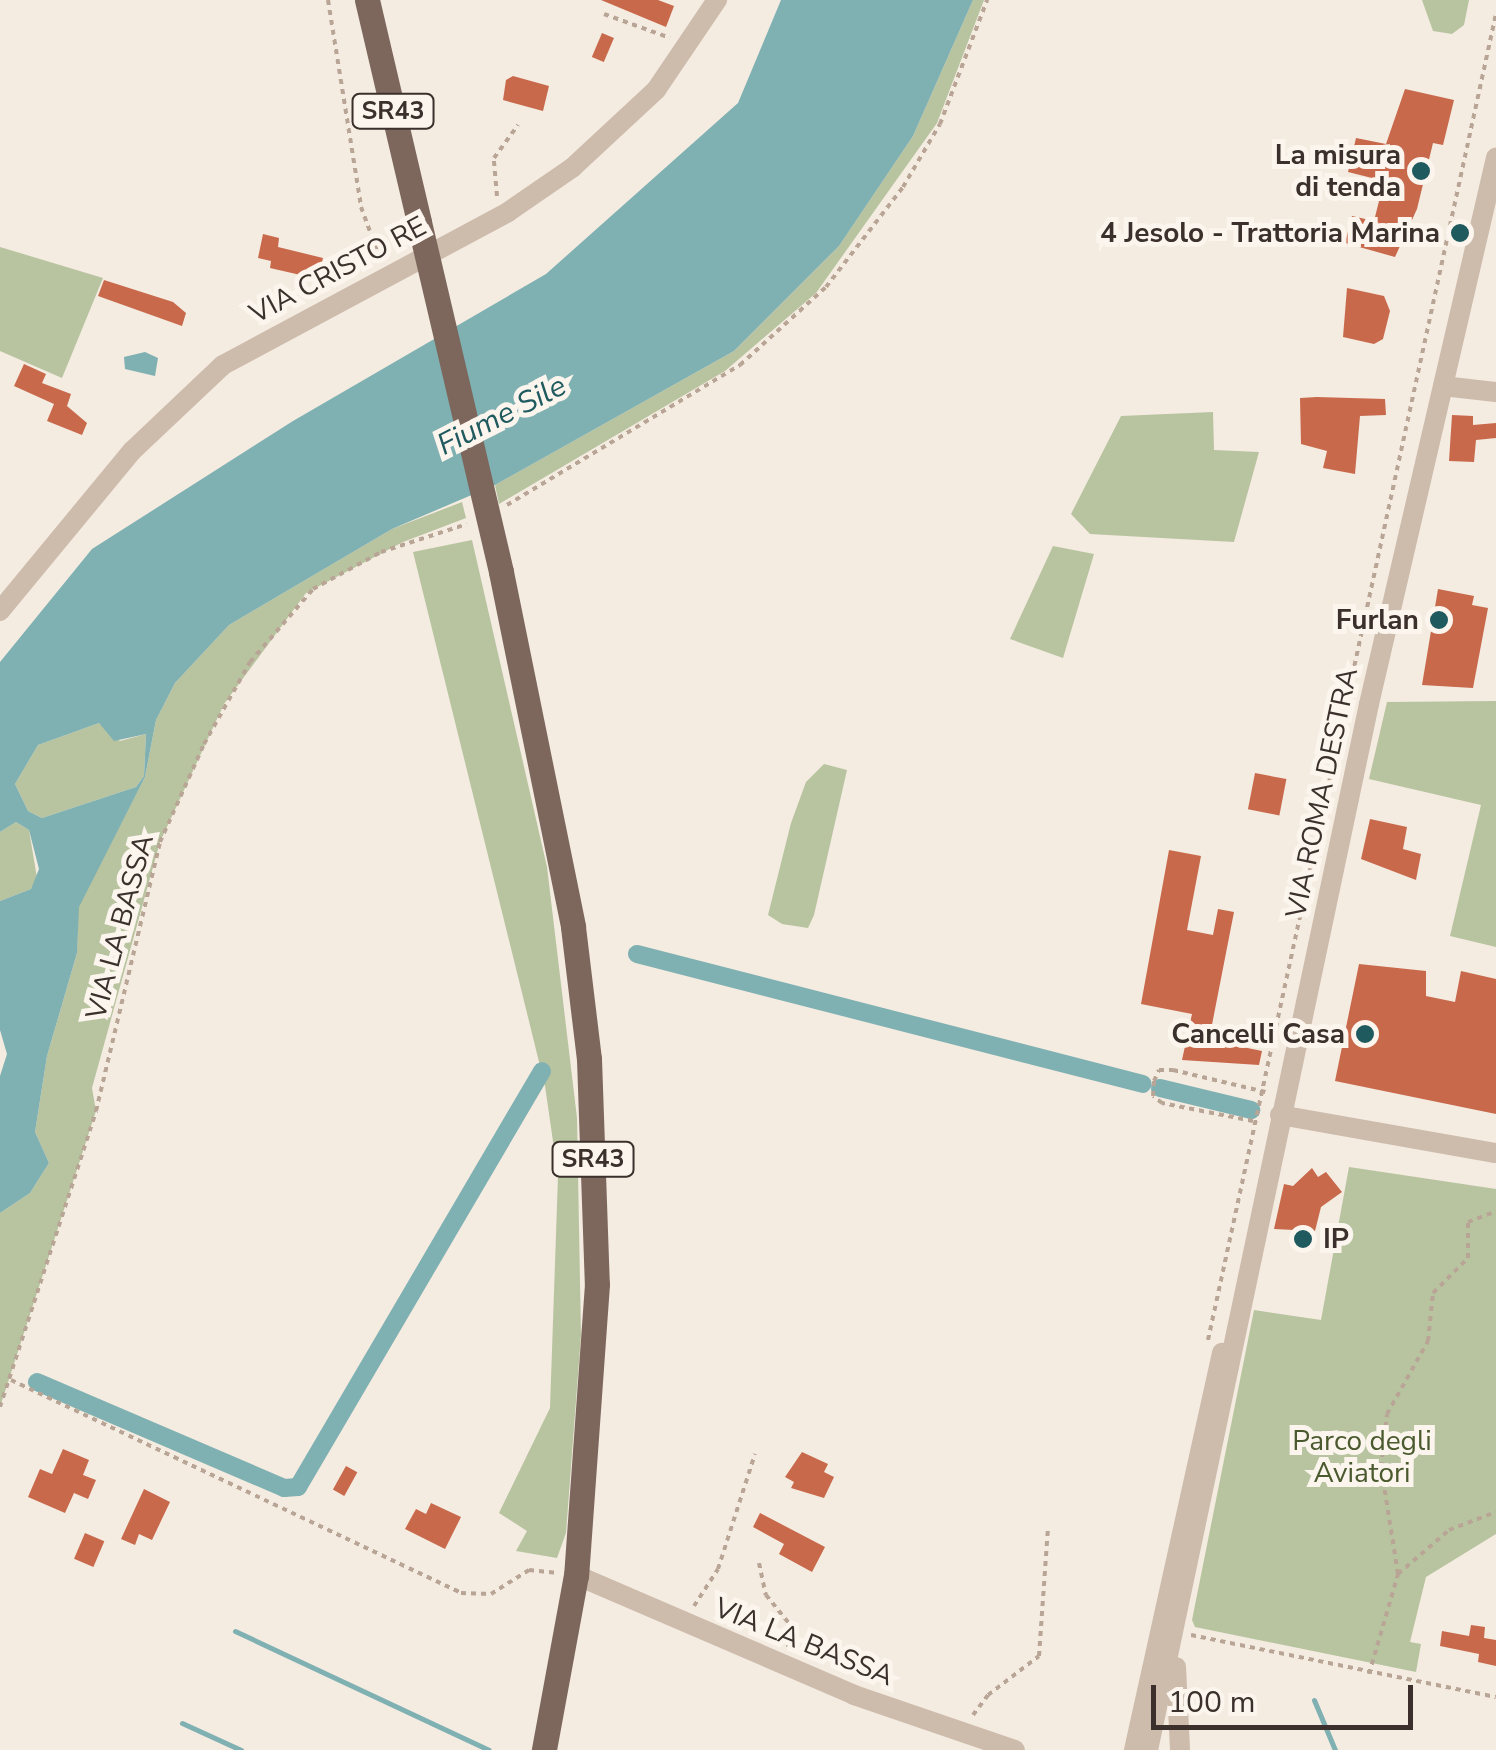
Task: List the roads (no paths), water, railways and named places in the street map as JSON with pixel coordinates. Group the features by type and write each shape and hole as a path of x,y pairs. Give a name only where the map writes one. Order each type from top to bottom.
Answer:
{"main road":[{"name":"SR43","path":"366,0 501,572 567,892 589,1059 597,1284 576,1575 544,1750"}],"street":[{"name":"VIA CRISTO RE","path":"0,611 132,452 197,387 223,365 388,271 508,212 618,130 690,46 717,0"},
{"name":"VIA ROMA DESTRA","path":"1152,1744 1276,1107 1443,386 1490,206 1496,158"},
{"path":"1443,386 1496,392"},
{"path":"1276,1107 1496,1153"},
{"name":"VIA ROMA DESTRA","path":"1134,1750 1187,1506 1248,1265"},
{"name":"VIA ROMA DESTRA","path":"1152,1744 1154,1693 1188,1537 1187,1506"},
{"name":"VIA LA BASSA","path":"576,1575 780,1665 1015,1750"},
{"path":"1176,1634 1180,1750"}],"water":[{"name":"Fiume Sile","path":"781,0 973,0 913,136 839,246 734,351 495,485 392,529 229,625 175,683 156,720 145,777 79,907 77,953 47,1056 35,1132 49,1163 30,1193 0,1213 0,1076 7,1054 0,1030 0,901 31,889 39,869 29,830 16,822 0,832 0,662 92,549 293,421 546,274 738,103","holes":["99,723 114,741 146,734 144,776 136,787 42,818 28,811 15,784 38,745"]},
{"path":"145,352 158,358 155,376 125,369 124,357"}],"waterway":[{"path":"637,954 1143,1084"},
{"path":"37,1382 284,1488 298,1487 542,1071"},
{"path":"1160,1088 1251,1110"},
{"path":"235,1631 489,1750"},
{"path":"1314,1700 1335,1750"},
{"path":"182,1723 241,1750"}],"place":[{"name":"La misura di tenda","path":"1421,171"},
{"name":"4 Jesolo - Trattoria Marina","path":"1460,233"},
{"name":"Furlan","path":"1439,620"},
{"name":"Cancelli Casa","path":"1365,1034"},
{"name":"IP","path":"1303,1239"}],"park label":[{"name":"Parco degli Aviatori","path":"1362,1457"}]}
